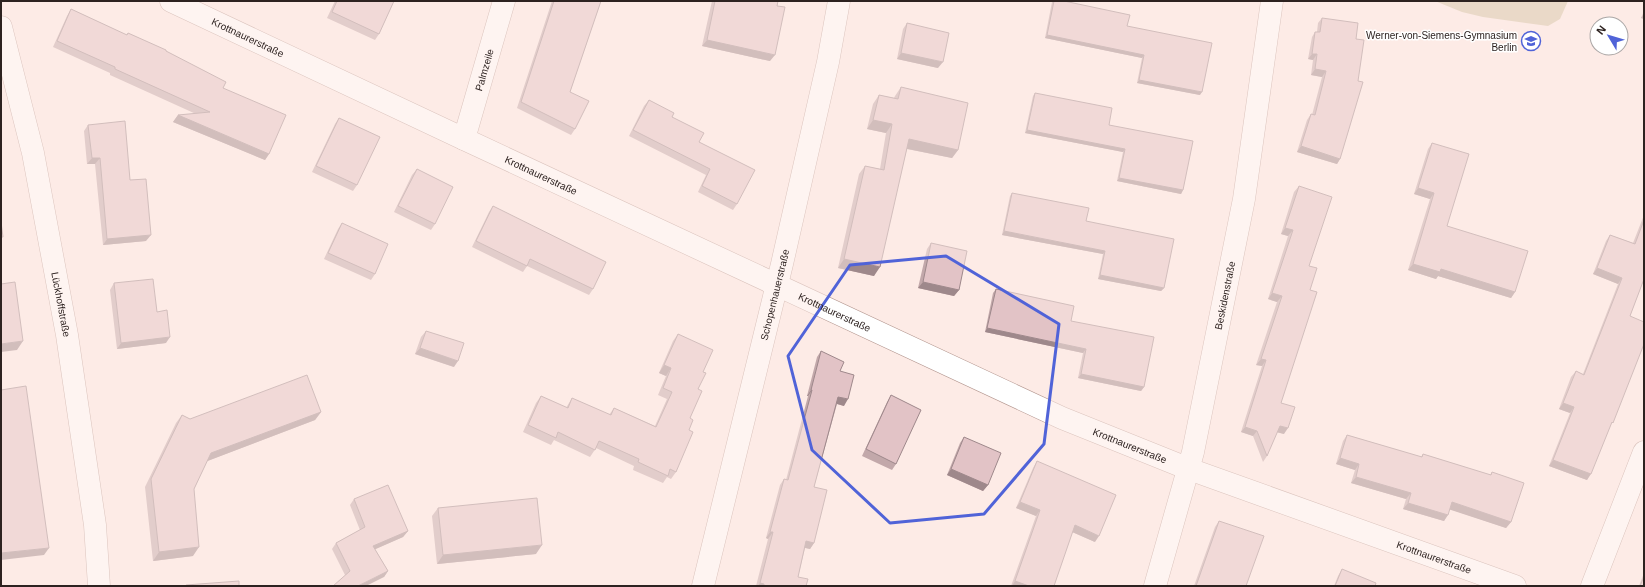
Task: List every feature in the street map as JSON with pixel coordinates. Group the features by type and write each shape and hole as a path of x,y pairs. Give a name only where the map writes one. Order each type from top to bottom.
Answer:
{"street":[{"name":"Krottnaurerstraße","path":"171,1 777,286 1062,418 1189,469 1515,586"},
{"name":"Palmzeile","path":"464,139 504,1"},
{"name":"Schopenhauerstraße","path":"703,586 777,286 828,62 838,1"},
{"name":"Beskidenstraße","path":"1155,586 1189,469 1244,199 1272,1"},
{"name":"Lückhoffstraße","path":"1,27 33,153 67,336 95,525 99,586"},
{"path":"1592,586 1644,452"}],"highlighted area":[{"path":"946,256 1059,324 1044,444 984,514 890,523 812,450 788,356 850,265"}],"shaded area":[{"path":"1435,1 1568,1 1560,19 1548,26 1483,17 1462,12"}],"building":[{"path":"337,1 394,1 379,34 332,12"},
{"path":"554,1 601,1 570,92 589,101 575,129 521,102"},
{"path":"715,1 778,1 777,6 785,7 775,55 707,40"},
{"path":"1054,1 1064,1 1130,15 1127,26 1212,43 1202,92 1139,80 1144,55 1047,35"},
{"path":"71,9 127,35 128,33 166,50 226,82 223,88 286,115 269,154 178,115 210,112 57,41"},
{"path":"1322,18 1358,23 1356,39 1364,40 1358,81 1363,82 1340,159 1301,146 1311,114 1315,115 1326,71 1315,69 1317,54 1312,54 1315,32 1320,32"},
{"path":"907,23 949,33 943,62 901,53"},
{"path":"901,87 968,103 958,150 909,139 880,267 844,259 865,166 884,170 892,124 873,120 879,95 898,99"},
{"path":"1035,93 1112,108 1109,125 1193,141 1183,190 1119,178 1125,149 1027,130"},
{"path":"649,100 674,113 672,117 704,133 699,142 755,170 737,204 702,186 710,169 633,130"},
{"path":"339,118 380,137 357,185 316,166"},
{"path":"125,121 130,180 146,179 151,235 107,239 100,158 92,158 88,125"},
{"path":"1432,143 1469,154 1447,226 1528,251 1515,292 1441,269 1440,272 1413,264 1434,193 1418,188"},
{"path":"417,169 453,187 435,224 398,206"},
{"path":"1299,186 1332,197 1309,266 1317,268 1310,290 1317,292 1281,403 1295,407 1288,428 1280,426 1267,456 1257,431 1245,427 1266,360 1261,359 1282,296 1272,293 1293,230 1285,228"},
{"path":"1012,193 1089,208 1086,221 1174,239 1164,288 1100,275 1105,251 1004,231"},
{"path":"493,206 606,262 593,289 530,259 527,266 476,241"},
{"path":"1644,220 1644,279 1630,316 1644,322 1644,344 1591,474 1553,460 1574,407 1563,403 1576,371 1584,375 1622,278 1597,268 1610,235 1635,244"},
{"path":"1,222 3,237 1,237"},
{"path":"342,223 388,244 375,274 328,253"},
{"path":"931,243 967,251 959,290 923,282"},
{"path":"153,279 157,312 167,310 170,337 121,343 114,283"},
{"path":"15,282 23,341 1,344 1,284"},
{"path":"996,289 1074,306 1071,321 1154,337 1144,387 1081,374 1086,349 987,328"},
{"path":"426,331 464,343 458,361 420,348"},
{"path":"678,334 713,350 703,372 706,373 698,389 702,391 690,418 693,420 689,430 693,432 676,472 670,469 668,476 638,462 639,459 599,441 595,450 558,432 556,438 528,425 541,396 568,408 572,398 611,415 614,408 656,427 672,392 663,388 671,368 664,365"},
{"path":"821,351 844,362 840,371 854,375 848,399 838,397 814,487 827,490 814,543 806,541 798,577 808,579 806,586 764,586 764,584 760,583 773,532 770,532 784,479 788,480"},
{"path":"307,375 321,412 211,453 194,489 199,547 159,552 151,479 182,415 190,419"},
{"path":"26,386 49,548 1,553 1,390"},
{"path":"891,395 921,410 896,464 866,449"},
{"path":"1347,435 1422,457 1423,454 1491,475 1492,472 1524,483 1511,522 1452,502 1448,515 1408,503 1411,493 1356,477 1359,464 1340,458"},
{"path":"964,437 1001,453 988,485 951,469"},
{"path":"1037,461 1116,495 1099,536 1075,525 1054,586 1029,586 1015,581 1040,510 1020,502"},
{"path":"388,485 408,531 373,546 388,571 358,586 333,586 350,571 336,543 365,527 354,499"},
{"path":"537,498 542,545 443,555 438,508"},
{"path":"1219,521 1264,536 1246,586 1196,586"},
{"path":"1342,569 1376,583 1375,586 1335,586"},
{"path":"1644,577 1644,586 1640,586"},
{"path":"239,581 239,586 186,586 186,585"}],"place":[{"name":"Werner-von-Siemens-Gymnasium Berlin","path":"1531,41"}]}
